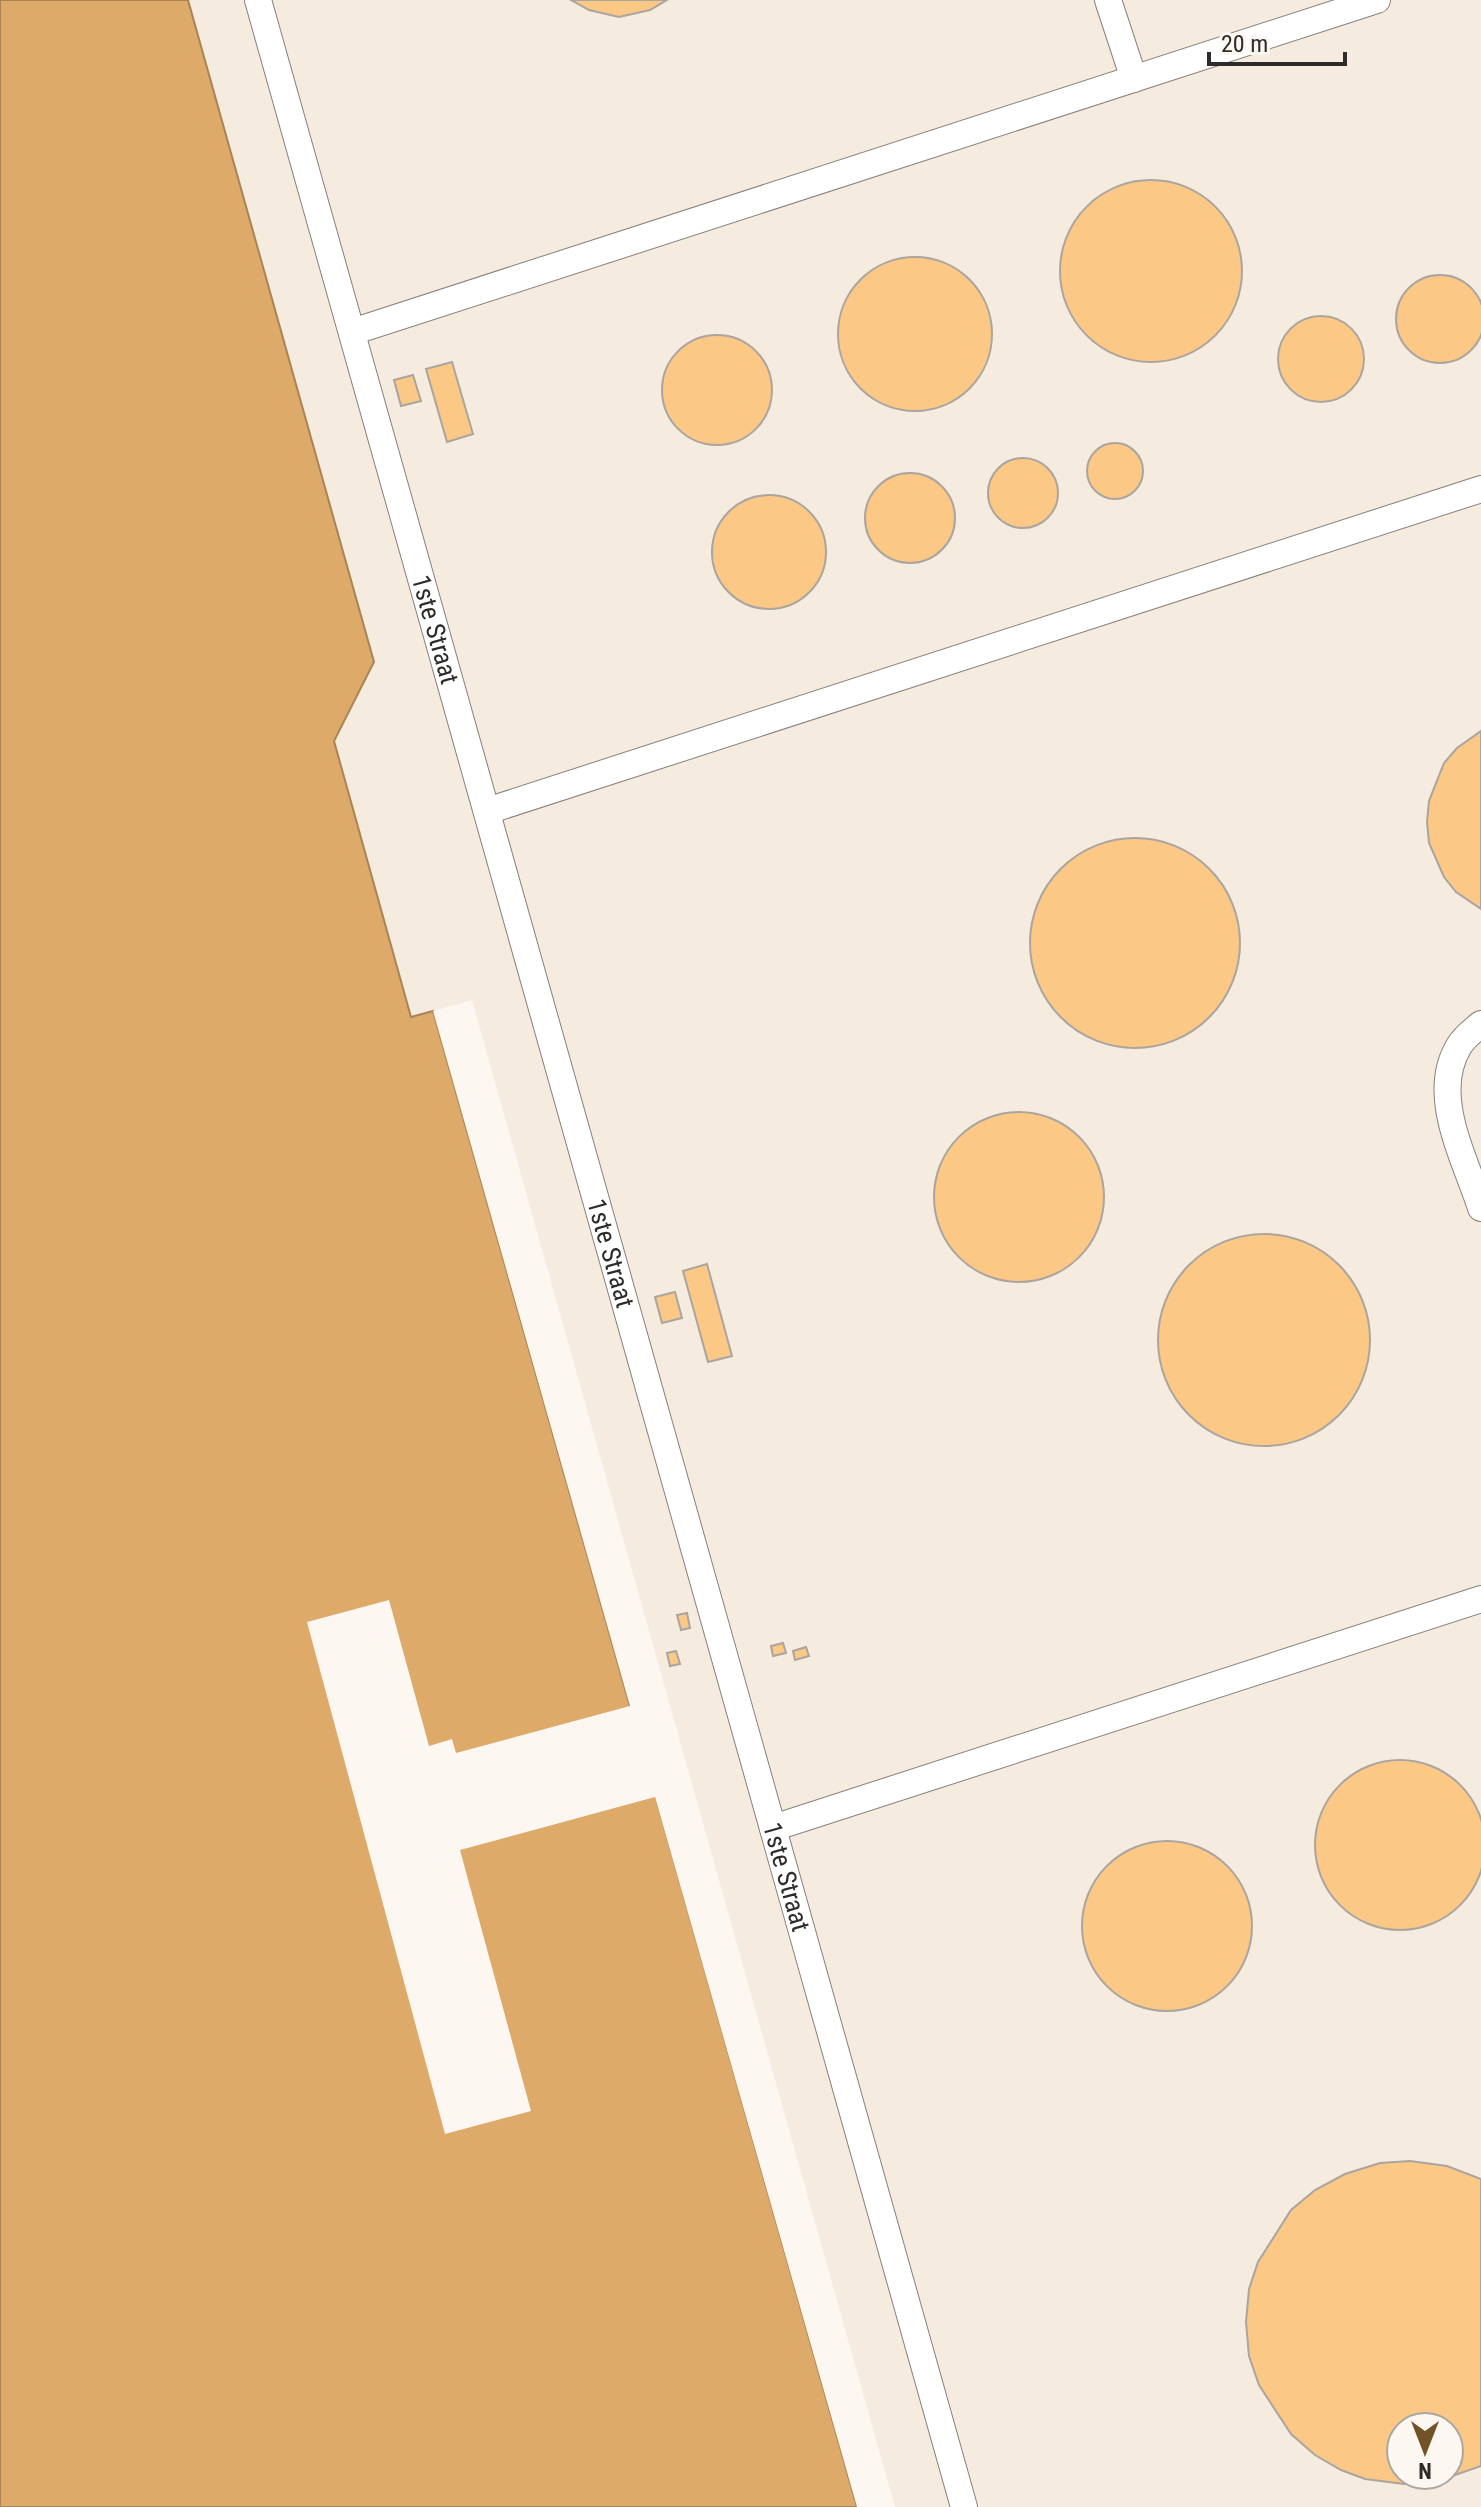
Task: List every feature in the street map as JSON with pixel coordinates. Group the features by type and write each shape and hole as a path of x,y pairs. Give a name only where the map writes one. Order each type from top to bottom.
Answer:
{"lane":[{"name":"1ste Straat","path":"258,0 964,2507"},
{"path":"1108,0 1134,79"},
{"path":"352,332 1377,0"},
{"path":"487,811 1481,489"},
{"path":"1481,1024 1459,1044 1446,1076 1448,1106 1481,1208"},
{"path":"773,1828 1481,1599"}],"shaded area":[{"path":"0,0 188,0 374,662 334,741 411,1017 433,1011 857,2507 0,2507"},
{"path":"188,0 1481,0 1481,2507 895,2507 472,1000 412,1017 334,741 374,662"}],"pier":[{"path":"437,1010 861,2507 857,2507 655,1797 460,1850 531,2111 445,2134 307,1622 389,1600 429,1746 452,1739 456,1753 630,1706 433,1011"}],"building":[{"path":"571,0 667,0 650,10 619,17 589,10"},
{"path":"1151,180 1186,187 1215,207 1235,236 1242,271 1235,306 1215,335 1186,355 1151,362 1116,355 1087,335 1067,306 1060,271 1067,236 1087,207 1116,187"},
{"path":"915,257 945,263 970,279 986,304 992,334 986,364 970,389 945,405 915,411 885,405 860,389 844,364 838,334 844,304 860,279 885,263"},
{"path":"1440,275 1457,279 1471,288 1480,302 1484,319 1480,336 1471,350 1457,359 1440,363 1423,359 1409,350 1400,336 1396,319 1400,302 1409,288 1423,279"},
{"path":"1321,316 1345,323 1357,335 1364,359 1357,383 1345,395 1321,402 1297,395 1285,383 1278,359 1285,335 1297,323"},
{"path":"717,335 738,339 756,351 768,369 772,390 768,411 756,429 738,441 717,445 696,441 678,429 666,411 662,390 666,369 678,351 696,339"},
{"path":"452,362 473,434 447,442 426,369"},
{"path":"413,375 421,401 401,406 394,380"},
{"path":"1115,443 1135,451 1143,471 1135,491 1115,499 1095,491 1087,471 1095,451"},
{"path":"1023,458 1042,464 1052,474 1058,493 1052,512 1042,522 1023,528 1004,522 994,512 988,493 994,474 1004,464"},
{"path":"910,473 927,477 942,486 951,501 955,518 951,535 942,550 927,559 910,563 893,559 878,550 869,535 865,518 869,501 878,486 893,477"},
{"path":"769,495 791,499 810,511 822,530 826,552 822,574 810,593 791,605 769,609 747,605 728,593 716,574 712,552 716,530 728,511 747,499"},
{"path":"1481,731 1481,909 1456,892 1444,877 1429,843 1427,822 1429,801 1444,763 1457,748"},
{"path":"1135,838 1175,846 1209,869 1232,903 1240,943 1232,983 1209,1017 1175,1040 1135,1048 1095,1040 1061,1017 1038,983 1030,943 1038,903 1061,869 1095,846"},
{"path":"1019,1112 1051,1119 1079,1137 1097,1165 1104,1197 1097,1229 1079,1257 1051,1275 1019,1282 987,1275 959,1257 941,1229 934,1197 941,1165 959,1137 987,1119"},
{"path":"1264,1234 1305,1242 1339,1265 1362,1299 1370,1340 1362,1381 1339,1415 1305,1438 1264,1446 1223,1438 1189,1415 1166,1381 1158,1340 1166,1299 1189,1265 1223,1242"},
{"path":"707,1264 732,1356 708,1362 683,1271"},
{"path":"675,1292 682,1318 662,1323 655,1297"},
{"path":"687,1613 690,1628 681,1630 677,1615"},
{"path":"783,1643 786,1653 773,1656 771,1646"},
{"path":"806,1647 809,1656 795,1660 793,1651"},
{"path":"676,1651 680,1664 670,1666 667,1653"},
{"path":"1400,1760 1433,1766 1460,1785 1479,1812 1485,1845 1479,1878 1460,1905 1433,1924 1400,1930 1367,1924 1340,1905 1321,1878 1315,1845 1321,1812 1340,1785 1367,1766"},
{"path":"1167,1841 1199,1848 1227,1866 1245,1894 1252,1926 1245,1958 1227,1986 1199,2004 1167,2011 1135,2004 1107,1986 1089,1958 1082,1926 1089,1894 1107,1866 1135,1848"},
{"path":"1410,2161 1447,2166 1481,2179 1481,2466 1465,2472 1465,2411 1385,2411 1385,2482 1365,2479 1315,2455 1291,2434 1259,2385 1249,2356 1246,2322 1249,2289 1258,2262 1291,2210 1315,2190 1345,2174 1380,2163"}]}
